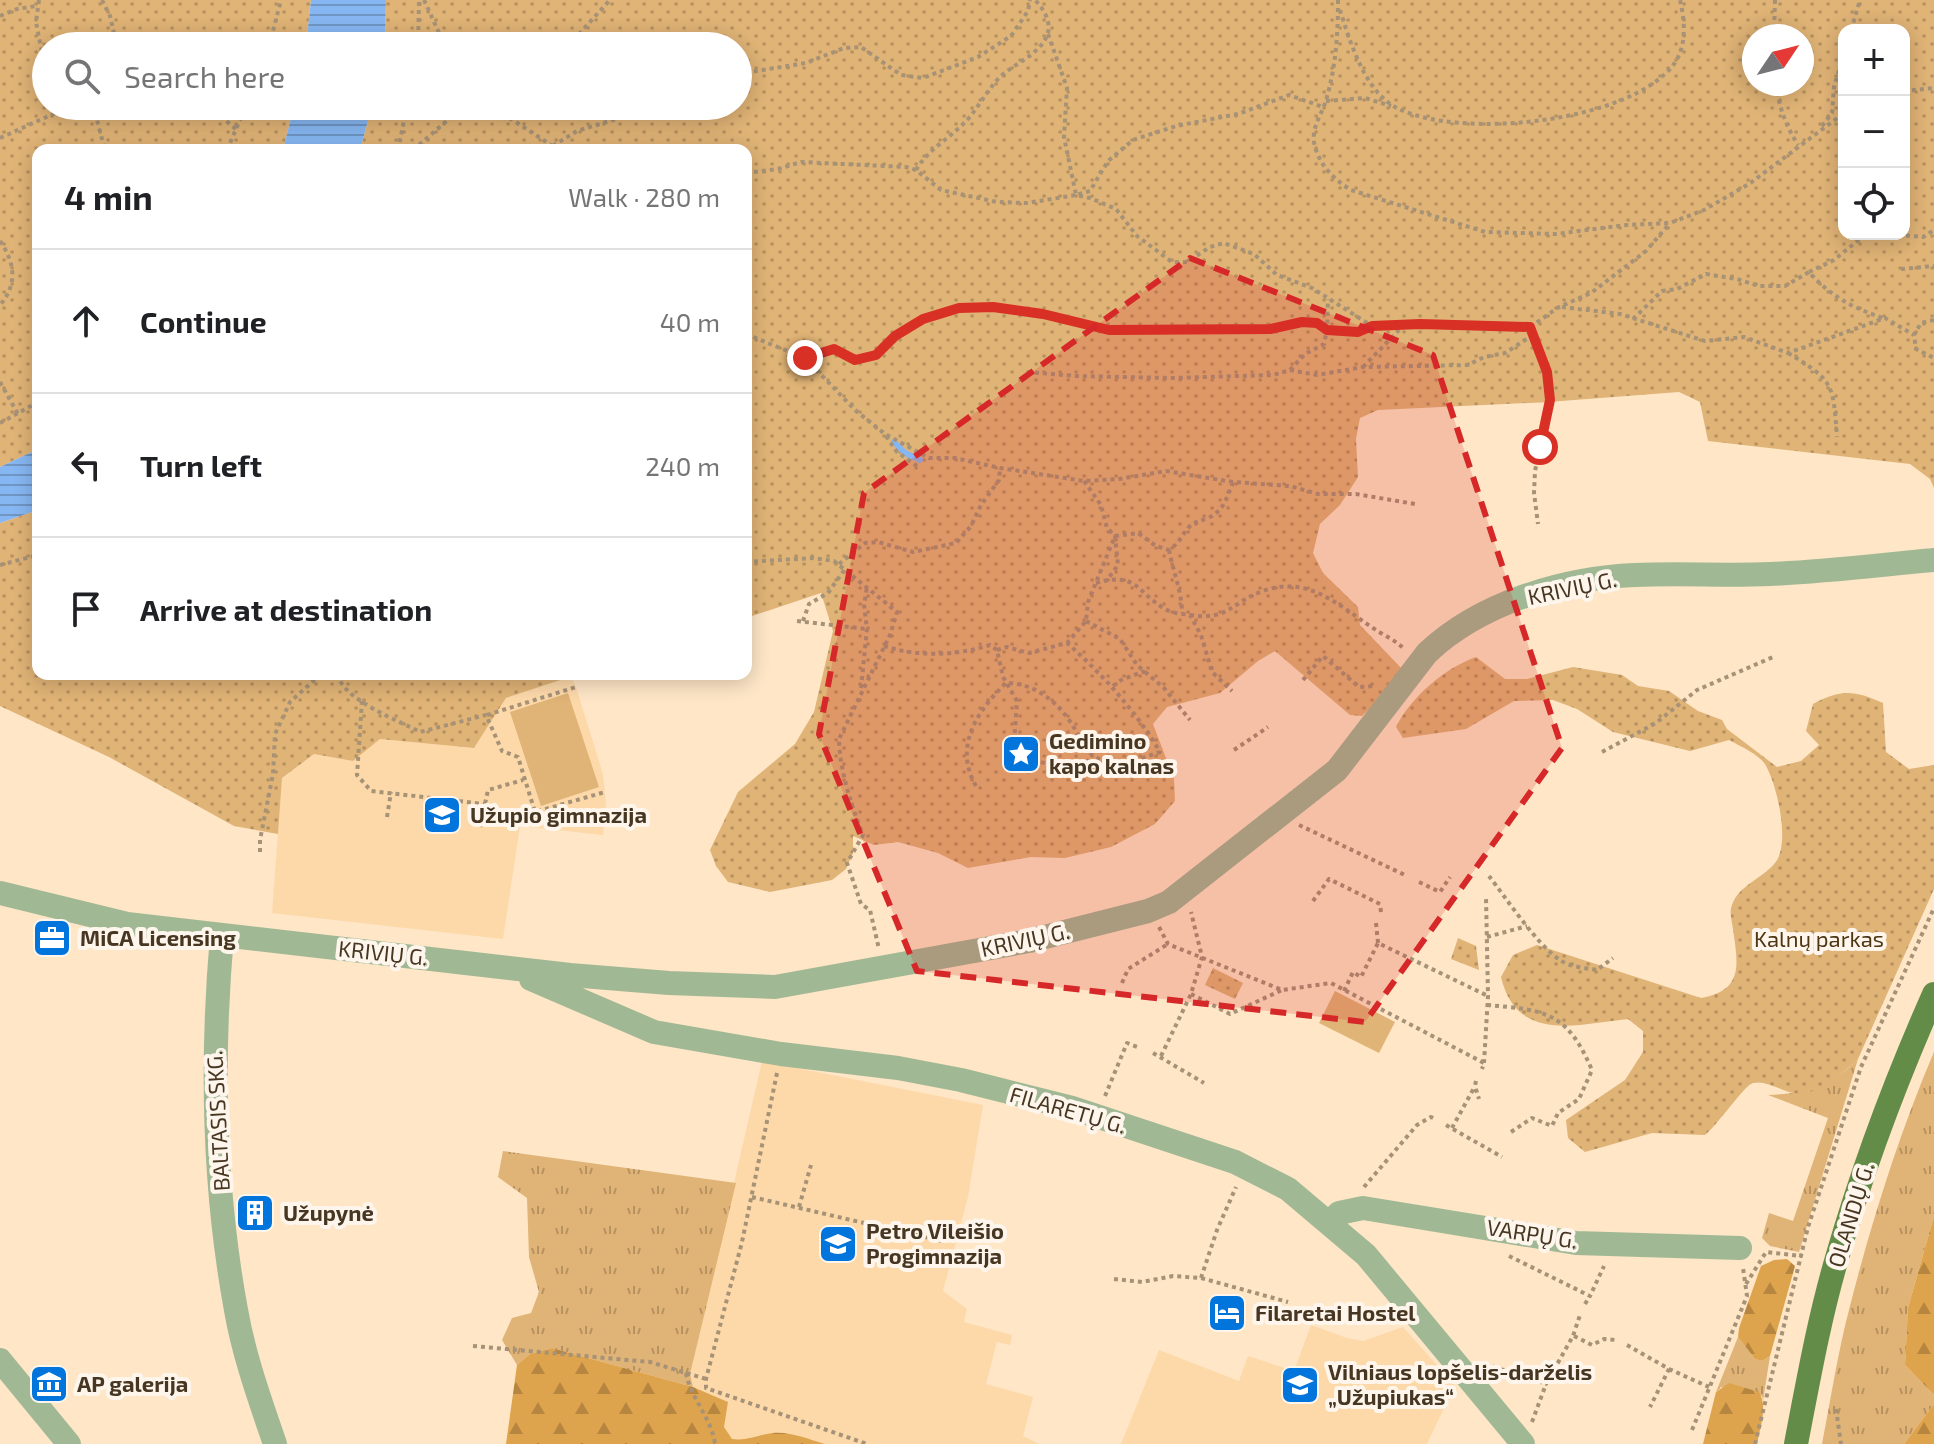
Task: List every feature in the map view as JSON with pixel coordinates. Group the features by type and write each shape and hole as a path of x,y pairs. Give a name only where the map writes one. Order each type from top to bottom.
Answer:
{"main road":[{"name":"OLANDŲ G.","path":"1796,1444 1812,1364 1848,1221 1901,1069 1934,994"}],"street":[{"name":"KRIVIŲ G.","path":"0,893 127,924 624,980 775,987 1029,941 1148,911 1169,902 1337,770 1418,664 1443,638 1490,610 1517,599 1632,575 1770,574 1934,560"},
{"name":"BALTASIS SKG.","path":"222,935 215,1021 214,1086 219,1172 236,1312 252,1379 275,1444"},
{"name":"FILARETŲ G.","path":"507,968 654,1032 961,1080 1096,1116 1245,1167 1340,1215 1366,1255 1522,1443"},
{"path":"619,1016 624,980"},
{"name":"VARPŲ G.","path":"1340,1215 1381,1211 1576,1243 1740,1248"},
{"path":"0,1360 69,1444"}],"path":[{"path":"102,0 114,32"},
{"path":"273,32 281,0"},
{"path":"419,32 421,0"},
{"path":"421,0 438,32"},
{"path":"581,32 610,0"},
{"path":"752,72 806,63 844,48 861,47 901,75 923,78 978,57 1011,36 1033,0 1043,9 1048,34 1067,88 1064,137 1076,195"},
{"path":"752,172 801,162 906,167 916,170 941,190 997,202 1027,203 1090,191 1108,161 1133,140 1176,126 1238,114 1289,95 1325,104 1365,98 1444,121 1511,124 1607,107 1639,94 1676,62 1683,41 1684,17 1680,0"},
{"path":"1772,24 1775,0"},
{"path":"1853,24 1860,0"},
{"path":"1338,2 1355,49 1374,87 1397,108"},
{"path":"1338,2 1339,30 1325,104 1314,140 1321,161 1333,178 1351,190 1485,232 1556,234 1670,223 1704,210 1749,184 1838,117"},
{"path":"0,16 38,3 38,32"},
{"path":"916,170 923,158 968,120 999,78 1035,51 1048,34"},
{"path":"1817,132 1832,113 1838,73"},
{"path":"1910,90 1934,88"},
{"path":"1779,96 1781,111 1798,146"},
{"path":"0,138 37,120"},
{"path":"97,120 103,144"},
{"path":"225,120 237,130"},
{"path":"230,144 241,120"},
{"path":"399,144 404,120"},
{"path":"420,144 448,120"},
{"path":"513,120 549,144"},
{"path":"553,144 577,131 613,120"},
{"path":"1076,195 1116,209 1137,236 1172,262 1187,262 1210,247 1224,243 1254,254 1277,275 1312,288 1372,326"},
{"path":"805,358 834,349 855,360 876,355 895,336 923,319 959,308 993,307 1043,314 1109,330 1270,329 1302,322 1317,323 1327,330 1358,332 1372,326 1420,324 1530,327 1559,307 1591,293 1646,251 1670,223"},
{"path":"1910,236 1923,237 1934,230"},
{"path":"1633,319 1662,291 1677,289 1706,274 1759,286 1785,286 1834,260 1859,240"},
{"path":"0,241 9,254 14,271 11,290 0,305"},
{"path":"1901,269 1934,266"},
{"path":"1809,272 1825,291 1914,335"},
{"path":"1290,370 1305,354 1324,344 1328,299"},
{"path":"1559,307 1620,314 1705,341 1744,337 1788,353 1821,373 1834,395 1837,437"},
{"path":"1788,353 1885,318"},
{"path":"1934,320 1921,323 1914,335 1916,349 1934,358"},
{"path":"1363,367 1403,327"},
{"path":"1530,327 1547,372 1550,400 1535,471 1538,524"},
{"path":"1027,372 1171,378 1273,375 1290,370 1317,375 1363,367 1468,365 1484,357 1505,353 1533,335"},
{"path":"752,336 805,358 841,398 885,434 929,458 955,458 1084,481 1166,471 1233,482 1290,486 1318,494 1356,494 1415,504"},
{"path":"0,382 18,414"},
{"path":"0,423 32,406"},
{"path":"885,434 897,452 917,466"},
{"path":"839,564 865,543 878,542 913,552 956,543 971,526 999,480 1000,468"},
{"path":"1084,481 1101,505 1107,528 1115,536 1118,565 1107,580"},
{"path":"1115,536 1138,533 1156,546 1169,550 1177,545 1188,527 1211,517 1225,505 1233,482"},
{"path":"997,650 1007,647 1029,653 1067,643 1086,621 1088,602 1115,536"},
{"path":"1169,550 1174,579 1182,600 1182,613"},
{"path":"0,565 32,557"},
{"path":"752,562 813,558 839,564 897,612 839,739 839,758 863,835 847,863 861,904 870,910 882,967"},
{"path":"845,569 828,593 809,604 800,621 867,629"},
{"path":"1096,583 1117,579 1140,587 1165,610 1212,619 1265,590 1291,587 1322,593 1373,629 1398,642 1418,664"},
{"path":"861,690 867,629 864,605 867,587"},
{"path":"1190,615 1201,635 1212,672 1232,691"},
{"path":"1086,621 1120,639 1190,720"},
{"path":"976,786 968,773 965,754 967,741 976,719 991,697 1006,683 1035,688 1056,704 1091,755 1119,766 1160,752 1113,686 1067,643"},
{"path":"884,646 919,654 950,653 990,645 997,650 1006,683 1017,701 1014,744 1021,754 1076,767 1086,765 1091,755"},
{"path":"1303,680 1323,656 1359,687 1382,686 1394,694"},
{"path":"1602,752 1656,723 1697,690 1773,657"},
{"path":"1113,686 1145,671"},
{"path":"260,852 273,774 275,734 290,702 314,680"},
{"path":"339,680 344,689 362,701 420,732 576,687"},
{"path":"362,701 357,775 371,791 484,804"},
{"path":"486,715 502,751 518,757 535,812 605,792"},
{"path":"1234,750 1268,727"},
{"path":"480,827 488,790 523,780"},
{"path":"387,817 391,792"},
{"path":"1279,815 1407,876"},
{"path":"1489,876 1527,926 1558,959 1572,966 1597,970 1613,958"},
{"path":"1419,882 1440,892 1450,877"},
{"path":"1313,901 1329,879 1380,904 1381,912"},
{"path":"1161,1056 1191,994 1202,957 1186,890"},
{"path":"1191,994 1230,1014 1282,990 1331,983 1483,1066 1488,996 1486,897"},
{"path":"1755,1444 1801,1256 1861,1067 1934,908"},
{"path":"1344,991 1353,972 1361,977 1378,943 1376,923"},
{"path":"1158,925 1168,944 1282,990"},
{"path":"1487,937 1527,926"},
{"path":"1378,943 1488,996"},
{"path":"1122,983 1128,969 1168,944"},
{"path":"1487,1005 1533,1009 1560,1021 1584,1051 1592,1070 1579,1099 1558,1113 1552,1126 1532,1118 1511,1132"},
{"path":"1096,1116 1127,1043 1140,1048"},
{"path":"1153,1053 1204,1083"},
{"path":"781,1054 752,1197 706,1388 867,1444"},
{"path":"1452,1128 1476,1084 1479,1099"},
{"path":"1340,1215 1417,1125 1431,1117 1435,1119"},
{"path":"1446,1125 1502,1157"},
{"path":"799,1207 811,1165"},
{"path":"1201,1278 1217,1230 1245,1167"},
{"path":"752,1197 946,1242"},
{"path":"1585,1304 1614,1243"},
{"path":"1692,1430 1747,1296 1740,1248"},
{"path":"1498,1251 1590,1296"},
{"path":"1746,1284 1766,1252 1801,1256"},
{"path":"1114,1279 1142,1282 1173,1276 1201,1278 1288,1302"},
{"path":"1522,1443 1546,1384 1573,1336 1580,1315"},
{"path":"1573,1336 1592,1345 1604,1339 1616,1340"},
{"path":"1627,1345 1709,1387"},
{"path":"473,1346 650,1362 706,1379"},
{"path":"1458,1366 1474,1360 1546,1384"},
{"path":"1650,1407 1669,1369"},
{"path":"685,1372 715,1444"},
{"path":"1836,1409 1841,1444"}],"highlighted area":[{"path":"1190,258 1433,355 1562,748 1365,1022 917,971 819,734 864,493"}],"shaded area":[{"name":"Užupio gimnazija","path":"562,680 572,680 603,774 606,804 603,835 520,826 503,939 272,913 282,778 314,754 353,761 380,739 474,748 506,698"},
{"name":"Petro Vileišio Progimnazija","path":"762,1061 983,1105 968,1197 943,1291 967,1309 964,1322 1012,1335 1010,1345 997,1342 986,1384 1033,1397 1023,1436 1039,1444 720,1444 728,1402 693,1387 690,1374"},
{"name":"Vilniaus lopšelis-darželis „Užupiukas“","path":"1311,1325 1363,1341 1403,1327 1458,1389 1445,1406 1427,1444 1121,1444 1159,1350 1239,1381 1248,1356 1294,1371"}],"green space":[{"path":"0,0 311,0 308,32 32,32 32,120 290,120 284,144 32,144 32,452 0,467"},
{"path":"386,0 1934,0 1934,488 1930,479 1910,464 1708,441 1700,402 1679,392 1378,410 1360,418 1356,439 1358,477 1340,505 1320,524 1313,553 1323,573 1358,607 1360,625 1403,670 1401,679 1362,716 1350,715 1275,651 1220,693 1167,707 1153,724 1174,779 1175,801 1155,824 1111,847 1065,858 1031,857 968,868 938,853 898,842 874,845 853,836 853,853 846,869 832,880 770,892 728,882 716,866 710,850 738,792 795,744 814,712 833,631 821,593 752,616 752,144 362,144 368,120 752,120 752,32 385,32"},
{"path":"32,512 32,680 561,680 506,698 474,748 380,739 353,761 314,754 282,778 278,834 234,826 109,757 0,706 0,523"},
{"name":"Kalnų parkas","path":"1476,657 1505,679 1527,679 1573,667 1622,675 1638,686 1669,691 1698,711 1722,720 1727,729 1777,767 1801,761 1819,745 1806,731 1813,704 1848,693 1883,703 1886,752 1909,769 1934,765 1934,889 1858,1059 1828,1083 1811,1091 1793,1093 1766,1084 1751,1084 1705,1135 1652,1133 1585,1152 1568,1138 1566,1120 1625,1080 1643,1052 1643,1031 1628,1019 1570,1026 1552,1025 1535,1021 1521,1013 1509,998 1501,977 1513,955 1537,945 1701,998 1725,989 1735,974 1736,965 1732,905 1740,892 1770,869 1780,854 1780,814 1774,785 1765,764 1729,740 1690,751 1613,732 1577,709 1553,700 1514,701 1466,729 1403,738 1396,727 1410,705 1453,668"},
{"path":"568,693 599,787 541,806 510,712"},
{"path":"1458,938 1476,946 1479,970 1451,959"},
{"path":"1213,968 1243,983 1235,999 1205,985"},
{"path":"1335,991 1395,1022 1379,1053 1319,1023"},
{"path":"1934,1052 1934,1216 1908,1308 1905,1365 1934,1395 1934,1404 1904,1444 1822,1444 1842,1340 1867,1242 1898,1146"},
{"path":"1858,1059 1799,1252 1770,1246 1762,1238 1769,1213 1793,1221 1828,1118 1768,1095 1795,1093 1827,1083"},
{"path":"503,1151 736,1183 690,1374 693,1387 552,1348 530,1354 517,1365 502,1340 512,1318 531,1313 539,1292 529,1257 527,1198 498,1177"},
{"path":"1934,1216 1934,1395 1905,1365 1908,1308"},
{"path":"1787,1259 1795,1266 1770,1356 1762,1361 1755,1359 1738,1337 1739,1328 1761,1266 1774,1260"},
{"path":"1738,1337 1755,1359 1762,1361 1770,1356 1763,1401 1762,1396 1721,1387 1716,1392"},
{"path":"552,1348 693,1387 728,1402 724,1427 732,1439 779,1433 825,1444 506,1444 517,1365 530,1354"},
{"path":"1729,1383 1759,1392 1762,1398 1757,1444 1703,1444 1716,1392"},
{"path":"1934,1404 1934,1444 1904,1444"}],"water":[{"path":"311,0 386,0 385,32 308,32"},
{"path":"290,120 368,120 362,144 284,144"},
{"path":"32,452 32,512 0,523 0,467"}],"waterway":[{"path":"894,442 905,453 920,460"}],"place":[{"name":"Gedimino kapo kalnas","path":"1021,754"},
{"name":"Užupio gimnazija","path":"442,815"},
{"name":"MiCA Licensing","path":"52,938"},
{"name":"Užupynė","path":"255,1213"},
{"name":"Petro Vileišio Progimnazija","path":"838,1244"},
{"name":"Filaretai Hostel","path":"1227,1313"},
{"name":"AP galerija","path":"49,1384"},
{"name":"Vilniaus lopšelis-darželis „Užupiukas“","path":"1300,1385"}],"route":[{"path":"805,358 834,349 855,360 876,355 895,336 923,319 959,308 993,307 1043,314 1109,330 1270,329 1302,322 1317,323 1327,330 1358,332 1372,326 1420,324 1530,327 1547,372 1550,400 1540,447"}]}
